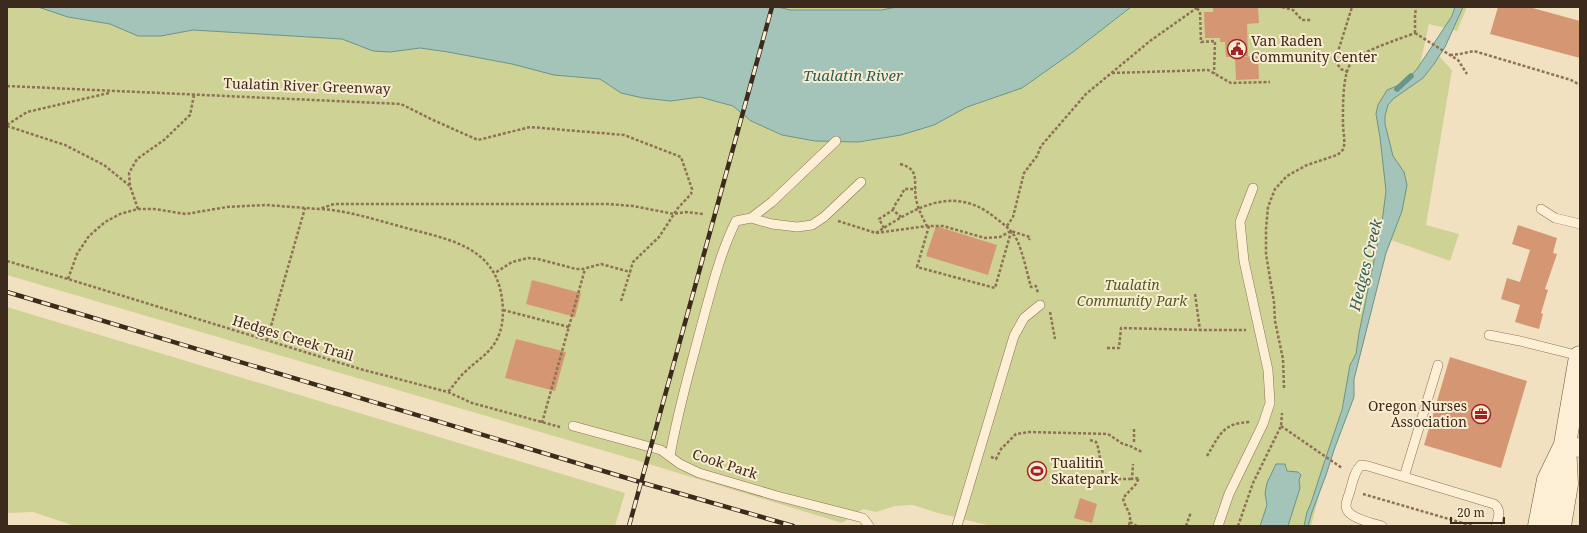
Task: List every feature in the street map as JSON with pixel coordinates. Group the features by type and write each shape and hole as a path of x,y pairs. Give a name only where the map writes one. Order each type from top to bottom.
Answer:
{"main road":[{"path":"1560,526 1573,446 1580,357"},
{"path":"1540,526 1548,480 1573,446"}],"lane":[{"path":"670,456 681,404 708,303 728,238 736,221 751,218 772,202 836,141"},
{"path":"751,218 772,224 796,227 812,225 824,217 861,182"},
{"path":"1218,526 1229,494 1243,462 1263,424 1270,403 1268,370 1244,261 1240,222 1253,188"},
{"path":"1541,210 1555,218 1580,224"},
{"path":"957,526 1014,336 1024,318 1040,305"},
{"path":"1489,335 1520,341 1580,357"},
{"path":"1404,477 1438,365"},
{"name":"Cook Park","path":"573,426 662,450 680,464 699,473 777,496 862,518 869,526"},
{"path":"1382,526 1355,517 1348,512 1346,506 1350,489 1356,471 1361,465 1494,504 1498,507 1499,512 1496,526"}],"path":[{"path":"1007,226 1013,217 1024,173 1037,156 1042,146 1086,94 1150,41 1197,7 1200,12 1201,42 1215,41 1214,74"},
{"path":"1282,7 1293,10 1302,20 1311,20"},
{"path":"1348,72 1341,69 1335,61 1352,7"},
{"path":"1415,33 1416,7"},
{"path":"1274,306 1266,243 1266,229 1271,197 1280,182 1296,170 1337,155 1342,151 1344,145 1343,109 1348,72 1351,63 1377,47 1415,33"},
{"path":"1415,33 1458,60 1467,74"},
{"path":"1450,55 1474,51 1571,80 1580,85"},
{"path":"1112,73 1208,70 1231,83 1270,82"},
{"name":"Tualatin River Greenway","path":"7,86 112,92 401,104 478,140 530,127 624,135 681,157 692,189 691,194 674,214"},
{"name":"Tualatin River Greenway","path":"7,125 27,112 112,92"},
{"path":"138,209 130,186 129,173 137,159 164,140 190,114 194,95"},
{"path":"7,125 66,145 104,165 130,186"},
{"path":"900,164 908,166 914,174 918,208 928,226 917,267 995,288 1011,231"},
{"path":"884,228 879,219 893,210 894,205 900,199 904,189 916,189"},
{"path":"876,234 901,217 918,208 938,201 964,202 982,208 1007,226 1017,241 1031,287 1036,286 1040,305"},
{"path":"319,209 334,204 576,203 633,206 674,214 686,212 703,214"},
{"path":"68,279 77,254 89,236 105,222 120,214 138,209 166,210 186,214 227,207 266,205 319,209 341,211 441,236 464,246 476,254 495,273 500,285 503,310 501,324 496,340 487,352 465,371 448,392"},
{"path":"267,341 305,208"},
{"path":"893,210 901,217"},
{"path":"621,301 633,262 660,237 674,214"},
{"path":"824,217 851,224 876,234 928,226 943,226 985,238 1000,237 1011,231 1030,238 1030,240"},
{"path":"495,273 512,262 528,258 538,259 576,270 601,264 630,272"},
{"name":"Hedges Creek Trail","path":"7,262 68,279 360,369 448,392 472,403 561,428 573,426"},
{"path":"542,422 586,268"},
{"path":"1195,294 1200,330"},
{"path":"503,310 569,327"},
{"path":"1050,310 1055,339"},
{"path":"1107,348 1119,348 1121,328 1258,330"},
{"path":"1207,456 1219,435 1229,425 1240,422 1251,422"},
{"path":"1281,426 1343,467 1338,486 1473,526"},
{"path":"1134,428 1134,442"},
{"path":"996,459 1001,449 1016,434 1029,432 1108,434 1123,444 1142,452"},
{"path":"1090,440 1096,442 1100,450 1102,471 1104,476 1119,480 1139,478 1136,484 1123,498 1131,517 1130,524 1138,526"},
{"path":"1132,479 1133,464"},
{"path":"1186,526 1191,512"}],"green space":[{"name":"Tualatin Community Park","path":"7,7 38,7 68,17 110,24 138,36 161,36 193,30 342,39 373,51 390,52 420,48 448,52 512,64 554,75 600,79 621,93 671,101 700,97 733,106 751,121 782,135 815,141 858,142 934,125 967,107 1022,88 1073,52 1131,7 1467,7 1457,31 1429,24 1416,83 1434,64 1439,56 1452,70 1426,225 1459,234 1450,261 1391,240 1402,211 1404,172 1311,526 991,526 938,513 913,505 895,506 876,512 863,509 842,523 639,461 7,275"},
{"path":"778,7 896,7 882,10 790,10"},
{"path":"7,307 625,493 615,526 75,526 33,512 7,513"}],"water":[{"name":"Tualatin River","path":"38,7 778,7 790,10 882,10 896,7 1131,7 1073,52 1022,88 967,107 934,125 901,135 858,142 815,141 782,135 751,121 733,106 700,97 671,101 643,98 621,93 600,79 554,75 512,64 448,52 420,48 390,52 373,51 342,39 193,30 161,36 138,36 110,24 68,17"},
{"path":"1455,7 1463,7 1445,47 1434,64 1423,78 1393,99 1388,105 1385,116 1385,124 1393,156 1404,172 1407,185 1402,211 1386,253 1354,379 1354,397 1308,526 1304,526 1307,512 1342,410 1350,365 1356,354 1382,222 1386,191 1376,114 1378,105 1387,90 1404,83 1417,69 1452,16"},
{"path":"1276,464 1285,464 1287,471 1298,472 1301,475 1299,480 1300,488 1288,526 1260,526 1267,505 1265,493 1267,483"}],"building":[{"name":"Van Raden Community Center","path":"1213,7 1258,7 1259,23 1247,24 1248,56 1226,57 1225,42 1220,42 1220,38 1205,38 1204,12 1213,12"},
{"path":"1498,7 1529,7 1580,21 1580,58 1490,34"},
{"path":"1258,56 1259,79 1236,80 1235,57"},
{"path":"1518,225 1557,238 1553,253 1557,254 1545,289 1548,290 1541,313 1543,314 1539,329 1515,322 1520,305 1501,299 1507,278 1520,282 1530,250 1512,244"},
{"path":"936,226 997,245 988,275 926,256"},
{"path":"532,280 581,293 575,317 526,304"},
{"path":"516,339 566,352 555,391 505,378"},
{"path":"1450,357 1527,381 1501,468 1424,445"},
{"path":"1080,498 1097,504 1092,523 1074,518"}],"waterway":[{"name":"Hedges Creek","path":"1397,89 1411,76"}],"railway":[{"path":"629,526 772,7"},
{"path":"7,292 650,485 793,526"}],"place":[{"name":"Van Raden Community Center","path":"1237,49"},
{"name":"Oregon Nurses Association","path":"1481,414"},
{"name":"Tualitin Skatepark","path":"1037,471"}]}
